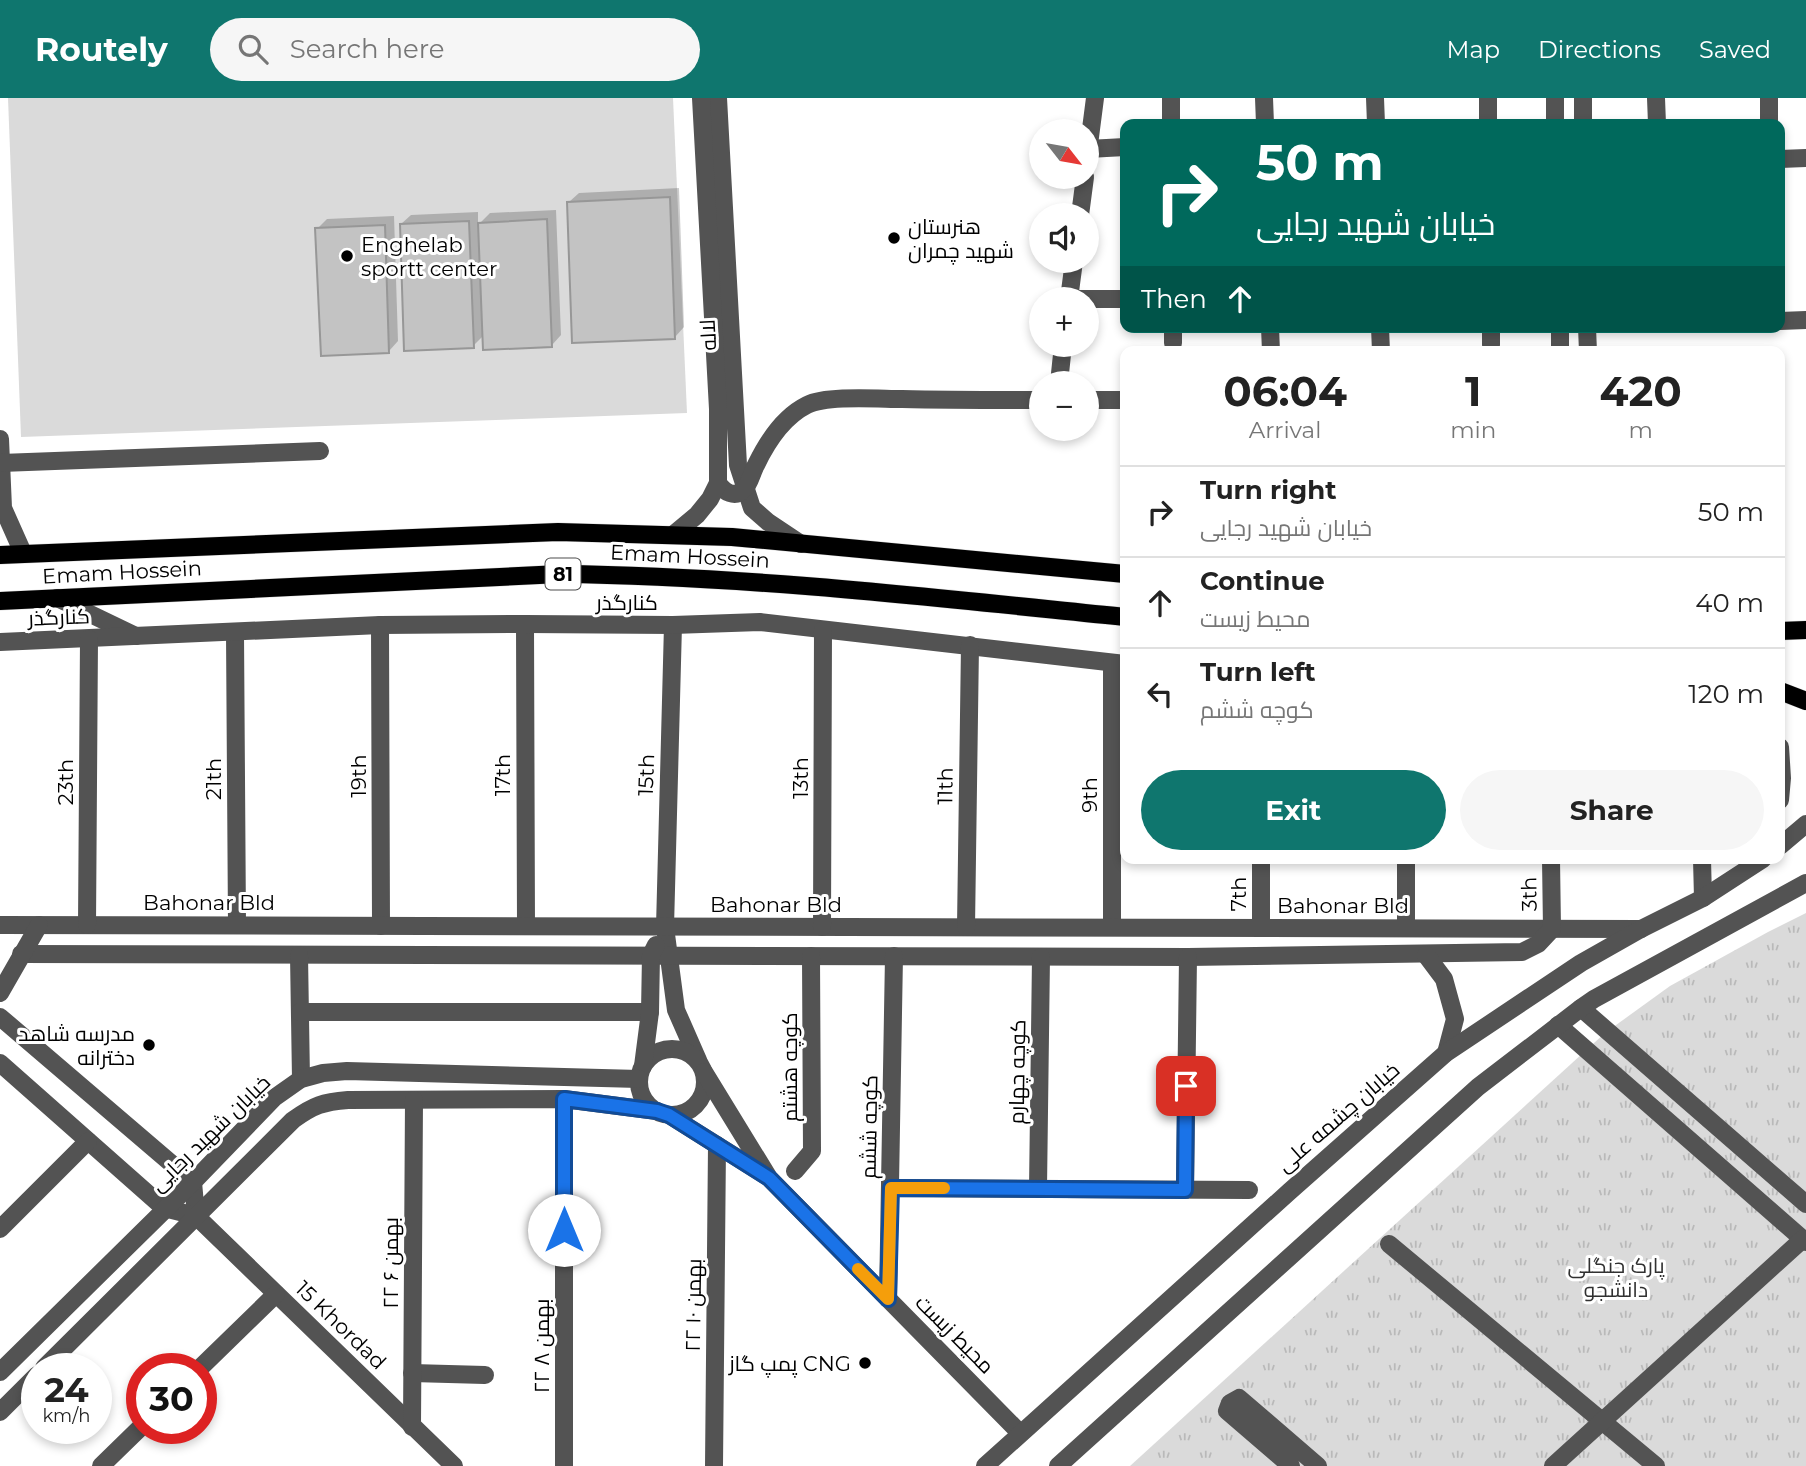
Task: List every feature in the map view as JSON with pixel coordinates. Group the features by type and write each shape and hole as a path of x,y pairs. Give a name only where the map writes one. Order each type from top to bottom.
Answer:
{"main road":[{"name":"Emam Hossein","path":"0,555 558,532 732,537 1120,574"},
{"name":"Emam Hossein","path":"0,601 560,574 647,575 814,586 1120,617"},
{"path":"1785,631 1806,630"},
{"path":"1785,693 1806,701"}],"street":[{"name":"لاله","path":"701,98 718,409 718,483"},
{"name":"لاله","path":"718,98 738,465 752,508 801,544"},
{"path":"1092,119 1095,98"},
{"path":"1171,98 1171,119"},
{"path":"1264,98 1265,119"},
{"path":"1375,98 1376,119"},
{"path":"1488,98 1488,119"},
{"path":"1555,98 1555,119"},
{"path":"1583,98 1583,119"},
{"path":"1656,98 1657,119"},
{"path":"1769,98 1769,119"},
{"path":"1099,152 1120,148"},
{"path":"1785,159 1806,158"},
{"path":"1099,299 1120,299"},
{"path":"1785,321 1806,320"},
{"path":"718,483 723,491 730,494 746,489 757,463 774,435 789,417 809,404 862,398 1029,400"},
{"path":"1099,400 1120,400"},
{"path":"0,439 1,509 23,554"},
{"path":"1,463 320,452"},
{"path":"673,535 697,515 718,483"},
{"path":"57,598 138,636"},
{"name":"کنارگذر","path":"0,642 380,625 673,625 760,622 1119,663"},
{"name":"17th","path":"525,624 526,926"},
{"name":"19th","path":"380,625 381,926"},
{"name":"15th","path":"665,927 673,625"},
{"name":"13th","path":"822,927 823,630"},
{"name":"21th","path":"235,633 237,925"},
{"name":"23th","path":"87,925 89,639"},
{"name":"11th","path":"966,927 970,645"},
{"name":"9th","path":"1112,928 1119,663"},
{"path":"1785,842 1806,824"},
{"name":"7th","path":"1261,864 1261,928"},
{"path":"1406,864 1406,928"},
{"name":"3th","path":"1551,864 1552,929"},
{"path":"1702,864 1703,898"},
{"path":"1739,875 1747,864"},
{"name":"خیابان چشمه علی","path":"985,1466 1446,1053 1581,963 1703,898 1756,864"},
{"path":"1058,1466 1478,1087 1581,1007 1806,883"},
{"name":"Bahonar Bld","path":"0,925 1641,929"},
{"path":"0,993 39,925"},
{"path":"663,1113 647,1103 641,1092 641,1073 665,927"},
{"path":"21,954 1041,957 1426,955 1522,952 1538,944 1552,929"},
{"path":"299,955 302,1079"},
{"name":"محیط زیست","path":"659,955 676,1010 701,1066 769,1178"},
{"path":"1426,955 1444,979 1455,1019 1446,1053"},
{"name":"کوچه هشتم","path":"795,1171 812,1151 811,956"},
{"name":"کوچه ششم","path":"888,1299 894,956"},
{"name":"کوچه چهارم","path":"1038,1189 1041,957"},
{"path":"1185,1190 1188,957"},
{"path":"1581,1007 1806,1204"},
{"path":"300,1012 650,1012"},
{"path":"0,1017 193,1182 196,1216"},
{"path":"1553,1466 1805,1240 1558,1025"},
{"path":"59,1353 293,1121 311,1107 338,1101 564,1099 682,1114 694,1107 702,1097 705,1085 701,1066 687,1052 662,1050 651,1056 641,1073"},
{"path":"0,1063 164,1208 196,1216"},
{"name":"خیابان شهید رجایی","path":"0,1371 193,1182 274,1098 302,1079 323,1073 347,1071 641,1073"},
{"name":"۲۲ بهمن ۸","path":"564,1099 564,1466"},
{"name":"۲۲ بهمن ۶","path":"412,1427 414,1100"},
{"name":"محیط زیست","path":"663,1113 769,1178 1020,1433"},
{"path":"0,1229 88,1141"},
{"name":"۲۲ بهمن ۱۰","path":"714,1466 717,1145"},
{"path":"891,1188 1248,1190"},
{"name":"15 Khordad","path":"196,1216 454,1466"},
{"path":"1389,1244 1656,1466"},
{"path":"215,1353 276,1294"},
{"path":"412,1373 485,1375"},
{"path":"0,1412 21,1392"},
{"path":"1291,1466 1227,1411 1230,1403 1239,1398 1318,1466"},
{"path":"101,1466 126,1442"}],"green space":[{"name":"Enghelab sportt center","path":"8,98 673,98 687,413 21,437"},
{"name":"پارک جنگلی دانشجو","path":"1806,913 1806,1466 1130,1466 1605,1033 1670,986"}],"building":[{"path":"670,197 675,339 572,343 567,202"},
{"path":"547,219 552,347 483,350 478,223"},
{"path":"469,221 474,348 404,351 400,224"},
{"path":"385,225 389,353 321,356 315,228"}],"slow traffic":[{"path":"858,1269 888,1299 891,1188 944,1188"}],"place":[{"name":"هنرستان شهید چمران","path":"894,238"},
{"name":"Enghelab sportt center","path":"347,256"},
{"name":"مدرسه شاهد دخترانه","path":"149,1045"},
{"name":"پمپ گاز CNG","path":"865,1363"}],"route":[{"path":"564,1230 564,1099 657,1111 669,1115 769,1178 888,1299 891,1188 1185,1190 1186,1086"}]}
